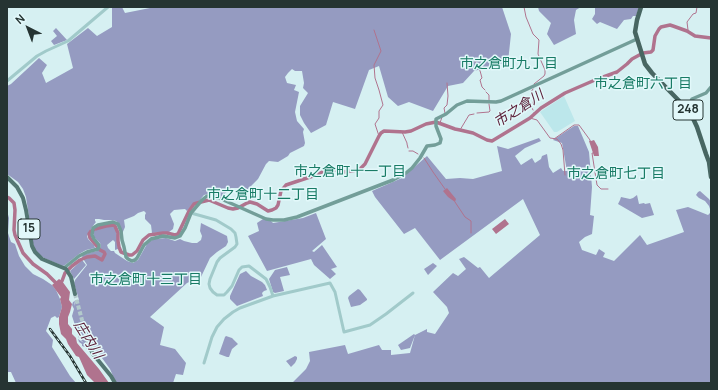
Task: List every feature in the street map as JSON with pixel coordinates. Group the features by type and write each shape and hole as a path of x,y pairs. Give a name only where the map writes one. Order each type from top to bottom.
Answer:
{"highway":[{"name":"248","path":"642,7 636,25 636,32 646,66 691,114 707,158 711,177"}],"main road":[{"path":"75,294 67,270 79,256 98,249 99,245 94,239 93,230 98,225 113,222 116,223 121,231 126,257 130,261 135,260 147,242 154,238 163,236 178,237 185,228 191,213 196,206 204,198 210,196 219,198 266,219 290,219 393,180 406,173 420,158 427,146 440,143 441,139 436,126 436,119 457,105 463,102 471,101 498,102 637,39"},
{"path":"686,108 692,99 706,93 711,87"},
{"name":"15","path":"7,177 17,187 23,198 32,246 35,252 39,257 67,270"},
{"path":"89,346 93,354 115,383"}],"street":[{"path":"7,81 36,56 68,41 108,7"},
{"path":"191,213 216,220 235,233 235,247 220,258 210,279 209,284 213,292 216,295 224,295 232,286 239,270 245,266 249,266 266,279 273,296"},
{"path":"204,363 212,337 217,327 224,319 240,308 273,296 330,283 335,292 344,332 370,325 413,293"}],"shaded area":[{"path":"113,7 122,7 125,13 155,7 502,7 511,34 508,62 474,71 463,83 448,86 433,111 409,102 398,106 388,97 379,66 369,70 355,109 333,102 326,125 311,133 300,115 300,106 308,93 303,88 304,83 302,71 295,71 292,69 285,77 287,83 296,85 294,90 299,92 295,112 297,121 304,129 304,146 290,153 278,162 269,161 258,179 248,189 231,188 221,197 208,194 204,195 187,211 185,209 174,210 170,214 174,224 173,229 169,232 152,233 151,225 145,219 146,213 144,211 124,220 125,227 122,234 119,224 116,221 95,219 96,222 87,236 95,248 86,250 63,266 44,258 36,252 33,243 26,197 18,182 7,174 7,86 39,58 47,65 42,73 46,83 73,68 67,44 88,28 97,36 112,27"},
{"path":"538,7 581,7 576,10 574,20 576,34 554,45 547,34 551,23 539,11"},
{"path":"595,7 639,7 636,16 633,16 631,19 624,20 617,29 600,22 597,24 592,19 595,14"},
{"path":"56,28 67,40 54,45 51,41 57,36 53,31"},
{"path":"564,96 575,121 557,132 554,132 540,112"},
{"path":"574,126 578,126 589,152 592,187 590,215 594,216 592,234 579,242 582,250 596,255 599,249 605,253 603,257 614,261 640,235 647,245 684,232 676,210 688,207 708,215 711,212 711,383 292,383 306,369 310,361 309,352 345,345 348,354 379,345 382,350 391,350 391,355 410,353 415,335 427,329 427,332 435,334 449,313 447,307 433,292 453,273 458,276 466,269 459,259 464,257 478,268 480,267 489,278 540,235 523,199 440,260 415,228 404,234 372,191 402,178 427,156 446,179 473,179 502,171 497,146 508,149 539,138 541,141 525,148 515,156 521,165 532,158 535,163 541,159 542,156 547,154 549,167 553,173 561,168 563,171 567,171 562,143 553,140"},
{"path":"594,140 598,147 599,156 594,156 589,141"},
{"path":"447,188 456,199 455,202 443,191"},
{"path":"700,191 711,202 711,212 705,201 696,195 698,192"},
{"path":"637,195 639,204 650,203 654,215 642,218 618,204 621,197 630,199"},
{"path":"7,211 9,218 8,233 11,242 15,244 19,256 25,266 33,274 52,285 60,299 62,307 59,317 57,318 55,316 51,318 46,331 53,340 52,347 76,383 16,383 11,372 7,372"},
{"path":"316,213 326,239 312,251 314,252 322,245 337,267 331,269 336,274 330,279 314,265 311,259 267,271 248,236 259,231 257,223 263,219 269,219 273,223 303,218"},
{"path":"505,219 509,224 496,234 492,229"},
{"path":"201,223 227,236 228,242 226,246 210,258 201,277 187,283 150,317 164,327 160,345 175,349 186,363 183,375 176,374 173,383 116,383 110,369 99,354 97,354 95,349 92,349 90,343 85,344 88,351 79,342 78,339 84,343 79,338 72,316 74,309 72,305 73,302 75,301 74,306 76,301 79,300 74,283 87,265 82,257 88,253 97,251 101,246 94,237 94,231 106,226 115,227 118,249 115,250 115,242 113,240 107,245 108,248 127,261 133,263 138,260 147,244 155,239 166,238 175,241 180,239 197,243 201,240 202,236 200,231"},
{"path":"82,260 86,265 74,279 70,271"},
{"path":"433,263 437,266 428,275 424,269"},
{"path":"287,267 290,275 280,277 284,291 273,292 269,279 275,270"},
{"path":"246,271 251,276 262,282 267,290 262,293 263,296 237,306 230,299 230,296 240,274"},
{"path":"59,279 70,292 69,300 72,304 68,317 68,324 72,329 72,334 76,338 77,343 109,383 95,383 87,375 79,357 76,356 66,339 61,334 59,317 62,307 61,297 52,285"},
{"path":"358,289 367,300 360,305 351,307 348,298"},
{"path":"414,334 415,335 410,348 401,350 398,345"},
{"path":"226,336 232,338 238,344 232,349 229,357 219,354"},
{"path":"295,356 297,359 291,367 286,361"}],"waterway":[{"path":"524,7 526,17 533,34 539,40 538,54 545,70 544,76 534,84"},
{"path":"687,31 687,22 693,14 696,13 697,7"},
{"name":"市之倉川","path":"59,284 65,273 80,260 95,256 102,260 105,254 90,238 89,234 95,229 114,225 118,233 118,241 121,252 132,255 137,251 143,240 149,235 163,233 178,234 194,204 209,200 233,209 250,202 257,204 268,211 276,208 281,191 286,185 327,170 332,169 345,172 357,170 365,164 379,136 384,131 411,131 426,124 436,122 455,129 473,133 492,141 530,118 541,108 565,93 617,72 632,59 643,53 651,52 653,50 655,36 661,27 670,25 687,31 695,36 711,38"},
{"path":"374,30 381,51 374,65 375,78 383,105 379,111 379,118 375,124 379,136"},
{"path":"473,58 479,67 482,78 480,80 482,87 485,90"},
{"path":"445,113 444,108 447,105 448,96 447,83"},
{"path":"533,89 531,92 534,99 531,106 533,110"},
{"path":"486,92 489,95 489,100"},
{"path":"477,113 489,112 489,104"},
{"path":"460,130 469,115 474,114"},
{"name":"市之倉川","path":"440,123 442,117"},
{"path":"530,118 537,120 550,138 557,139 561,144 563,150 565,175"},
{"path":"554,139 574,125 579,125 590,140"},
{"path":"402,132 408,148"},
{"path":"409,151 413,151 418,154"},
{"path":"593,153 597,185 601,189 608,189"},
{"path":"424,158 445,189"},
{"path":"7,197 14,203 14,230 23,253 33,264 47,274 58,285"},
{"path":"455,202 465,217 471,221 471,233"}],"tunnel":[{"path":"75,294 89,346"}],"railway":[{"path":"50,329 70,356 86,383"}],"district":[{"name":"市之倉町九丁目","path":"509,64"},
{"name":"市之倉町六丁目","path":"643,84"},
{"name":"市之倉町十一丁目","path":"350,172"},
{"name":"市之倉町七丁目","path":"616,174"},
{"name":"市之倉町十二丁目","path":"263,195"},
{"name":"市之倉町十三丁目","path":"146,280"}],"water label":[{"name":"庄内川","path":"88,340"}]}
